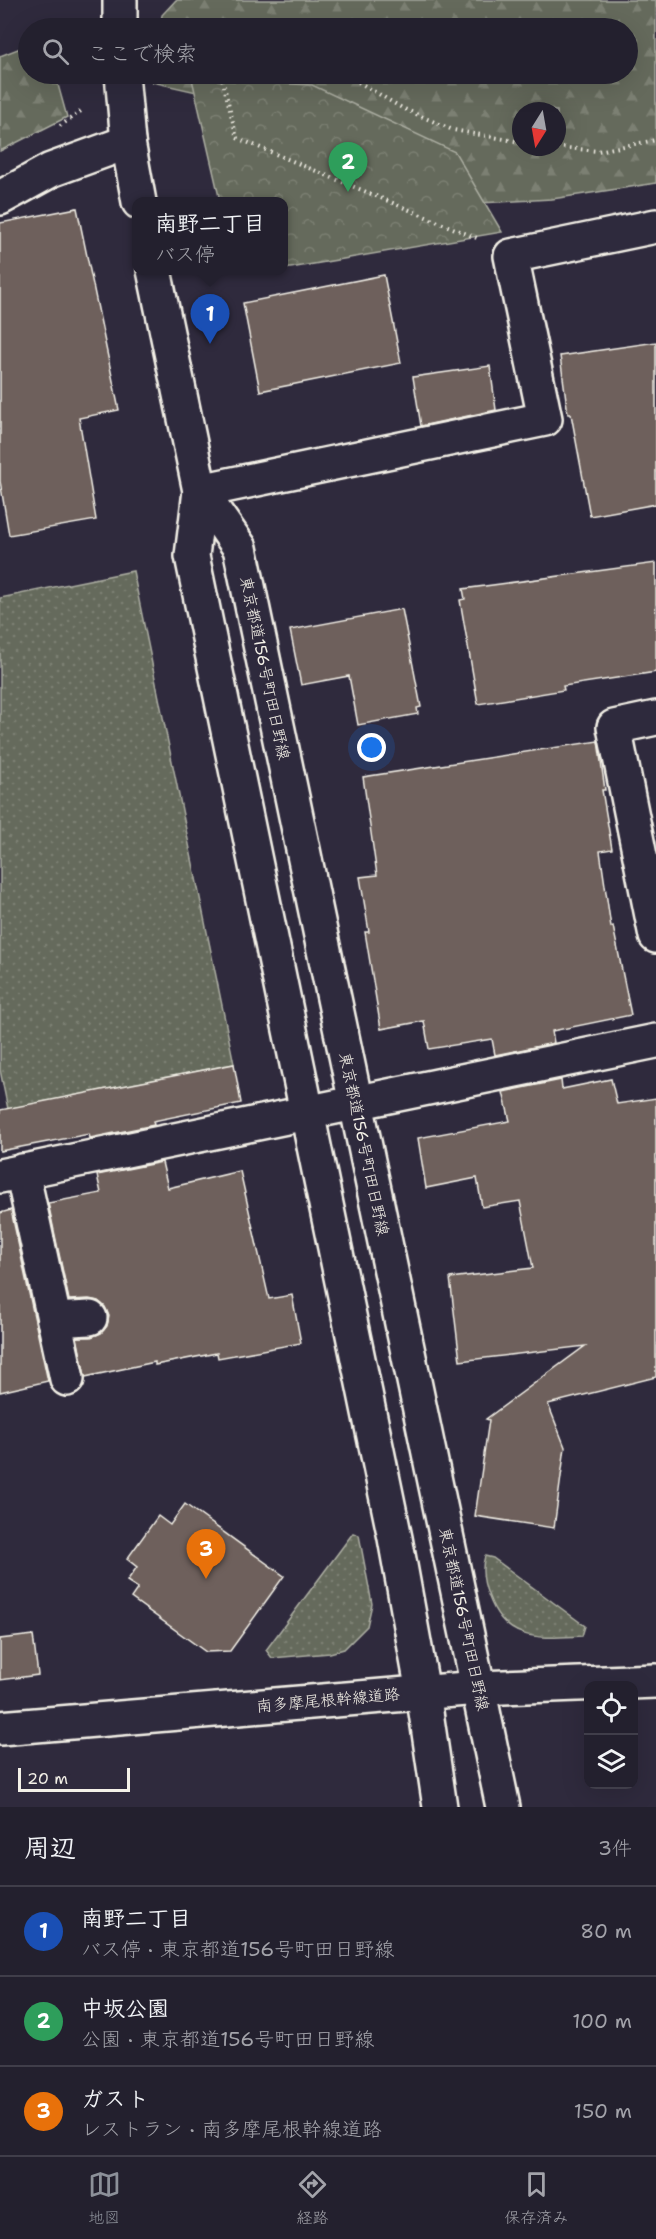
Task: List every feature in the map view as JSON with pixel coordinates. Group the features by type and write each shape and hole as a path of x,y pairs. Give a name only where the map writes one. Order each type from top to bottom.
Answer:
{"main road":[{"path":"120,0 120,18"},
{"path":"123,86 128,142 138,197"},
{"path":"0,198 51,170 128,142"},
{"path":"200,491 545,419 511,256 656,226"},
{"name":"東京都道156号町田日野線","path":"155,275 200,491 192,556 393,1527 423,1692 440,1807"},
{"name":"東京都道156号町田日野線","path":"200,491 240,548 502,1807"},
{"path":"656,718 614,727 656,936"},
{"path":"67,1379 54,1320 11,1174 656,1041"},
{"path":"54,1320 90,1318"},
{"name":"南多摩尾根幹線道路","path":"0,1728 478,1688 656,1681"}],"path":[{"path":"224,84 237,138 465,232 511,256"},
{"path":"362,84 402,108 453,130 512,140"},
{"path":"566,148 598,151 656,140"}],"green space":[{"path":"176,0 656,0 656,183 552,199 442,205 361,129 161,84 638,84 638,18 162,18 162,15"},
{"path":"18,49 18,84 58,84 67,117 0,151 0,56"},
{"path":"193,84 312,85 455,152 502,232 288,268 288,197 219,197"},
{"path":"133,571 234,1064 8,1109 0,1070 0,598"},
{"path":"353,1533 359,1535 372,1604 367,1626 344,1649 330,1653 272,1658 266,1650"},
{"path":"485,1556 493,1558 585,1626 582,1636 539,1637 515,1630 505,1623 496,1612 486,1587 483,1572"}],"building":[{"path":"77,208 119,410 79,418 96,520 9,535 0,481 0,223"},
{"path":"384,275 401,363 260,391 243,303"},
{"path":"656,342 656,504 590,516 571,414 568,414 560,356"},
{"path":"490,366 496,410 421,426 413,377"},
{"path":"656,563 656,672 563,686 564,690 478,704 460,600 465,599 463,589"},
{"path":"402,609 421,707 417,708 418,714 358,725 349,676 301,685 290,630"},
{"path":"598,741 605,790 602,790 612,849 600,851 611,927 613,926 631,1015 552,1031 554,1043 495,1055 492,1039 429,1049 424,1021 381,1029 365,932 369,932 360,877 377,875 363,777"},
{"path":"234,1064 241,1103 153,1121 154,1125 90,1138 89,1134 0,1151 0,1110"},
{"path":"611,1079 617,1104 656,1098 656,1377 548,1404 565,1447 554,1528 475,1516 489,1420 486,1419 585,1346 460,1361 450,1278 533,1268 520,1201 482,1207 477,1178 426,1188 418,1138 510,1121 503,1092 561,1080 562,1089"},
{"path":"162,1162 168,1188 240,1171 269,1299 292,1295 301,1343 218,1358 217,1353 155,1365 155,1362 85,1377 77,1337 91,1337 101,1333 107,1326 109,1316 105,1307 98,1301 69,1300 48,1203 101,1193 97,1175"},
{"path":"11,1210 48,1381 0,1392 0,1213"},
{"path":"185,1504 284,1576 230,1651 206,1652 131,1598 138,1588 127,1581 137,1567 127,1559 158,1516 170,1525"},
{"path":"33,1635 38,1675 0,1680 0,1639"}],"place":[{"name":"中坂公園","path":"348,192"},
{"name":"南野二丁目","path":"210,344"},
{"name":"ガスト","path":"206,1579"}]}
